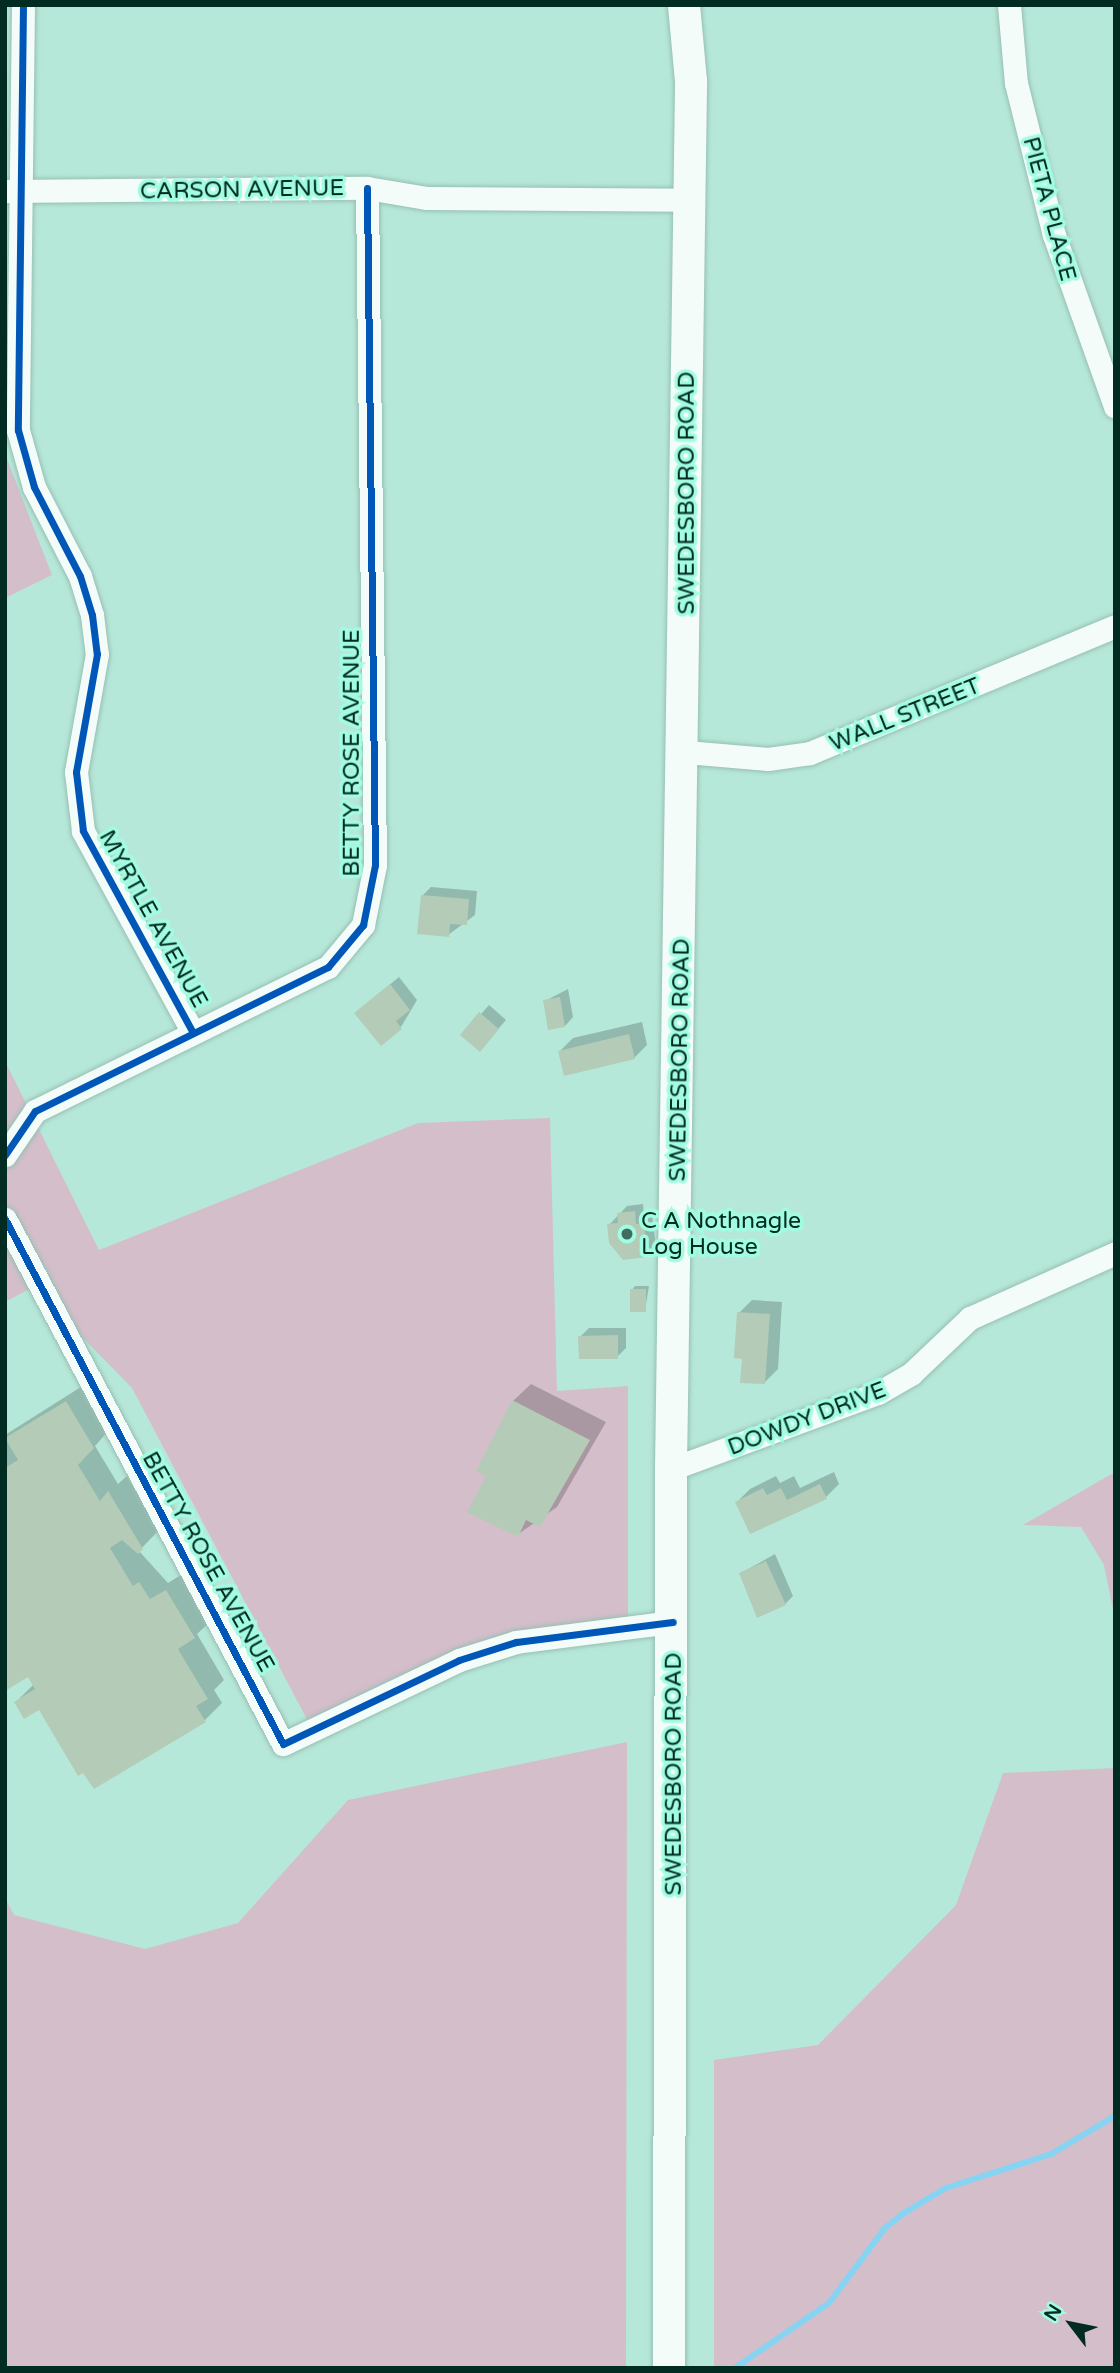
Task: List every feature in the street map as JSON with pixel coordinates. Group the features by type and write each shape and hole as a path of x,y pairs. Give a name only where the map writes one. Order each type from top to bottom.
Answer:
{"main road":[{"name":"SWEDESBORO ROAD","path":"669,2368 673,1622 671,1469 686,752 691,81 684,5"}],"street":[{"name":"MYRTLE AVENUE","path":"23,5 11,192 23,211 19,430 41,506 80,576 95,634 76,772 83,831 192,1031"},
{"name":"PIETA PLACE","path":"1009,5 1016,83 1054,235 1115,407"},
{"name":"CARSON AVENUE","path":"11,192 367,188 427,198 689,200"},
{"name":"BETTY ROSE AVENUE","path":"5,1155 36,1111 192,1031 328,967 365,913 375,865 367,188"},
{"name":"WALL STREET","path":"686,752 768,760 810,753 1115,626"},
{"name":"BETTY ROSE AVENUE","path":"5,1219 283,1744 459,1660 516,1642 673,1622"},
{"name":"DOWDY DRIVE","path":"671,1469 878,1393 912,1373 970,1318 1115,1253"}],"shaded area":[{"path":"5,454 52,575 5,598"},
{"path":"5,1061 99,1250 418,1123 550,1118 557,1391 628,1386 628,1623 489,1644 310,1725 132,1388 33,1287 5,1302"},
{"path":"1115,1472 1115,1619 1104,1565 1081,1527 1023,1525"},
{"path":"627,1742 626,2368 5,2368 5,1898 14,1915 145,1949 238,1923 348,1800"},
{"path":"1115,1768 1115,2368 714,2368 714,2060 818,2045 956,1905 1003,1773"}],"building":[{"path":"421,895 469,899 467,925 450,924 449,937 417,934"},
{"path":"390,984 410,1010 396,1021 402,1029 381,1046 354,1013"},
{"path":"560,997 565,1027 548,1030 543,1000"},
{"path":"479,1012 499,1029 480,1052 460,1035"},
{"path":"629,1034 635,1059 564,1076 558,1051"},
{"name":"C A Nothnagle Log House","path":"635,1211 636,1224 644,1223 648,1257 623,1260 609,1243 607,1224 618,1223 617,1213"},
{"path":"630,1289 646,1289 646,1312 630,1312"},
{"path":"737,1312 770,1314 765,1384 740,1383 742,1359 734,1358"},
{"path":"618,1335 618,1359 579,1359 578,1336"},
{"path":"512,1400 590,1440 540,1527 526,1520 518,1537 467,1512 486,1476 476,1471"},
{"path":"66,1401 94,1448 78,1465 100,1501 108,1491 143,1549 138,1554 122,1540 110,1548 133,1586 139,1582 150,1599 166,1590 195,1638 178,1649 208,1699 196,1706 206,1722 94,1789 83,1773 78,1776 39,1710 24,1719 14,1702 35,1689 28,1677 5,1691 5,1468 18,1460 5,1438"},
{"path":"820,1484 827,1499 750,1534 735,1502 763,1488 767,1495 781,1488 787,1500"},
{"path":"766,1561 786,1605 757,1618 739,1573"}],"waterway":[{"path":"735,2368 829,2303 885,2228 904,2213 946,2188 1051,2154 1115,2116"}],"cycle path":[{"path":"23,5 18,430 34,487 80,576 92,615 97,654 76,772 83,831 192,1031"},
{"path":"5,1155 35,1111 328,967 363,925 375,865 367,188"},
{"path":"5,1219 283,1744 459,1660 516,1642 673,1622"}],"place":[{"name":"C A Nothnagle Log House","path":"627,1234"}]}
